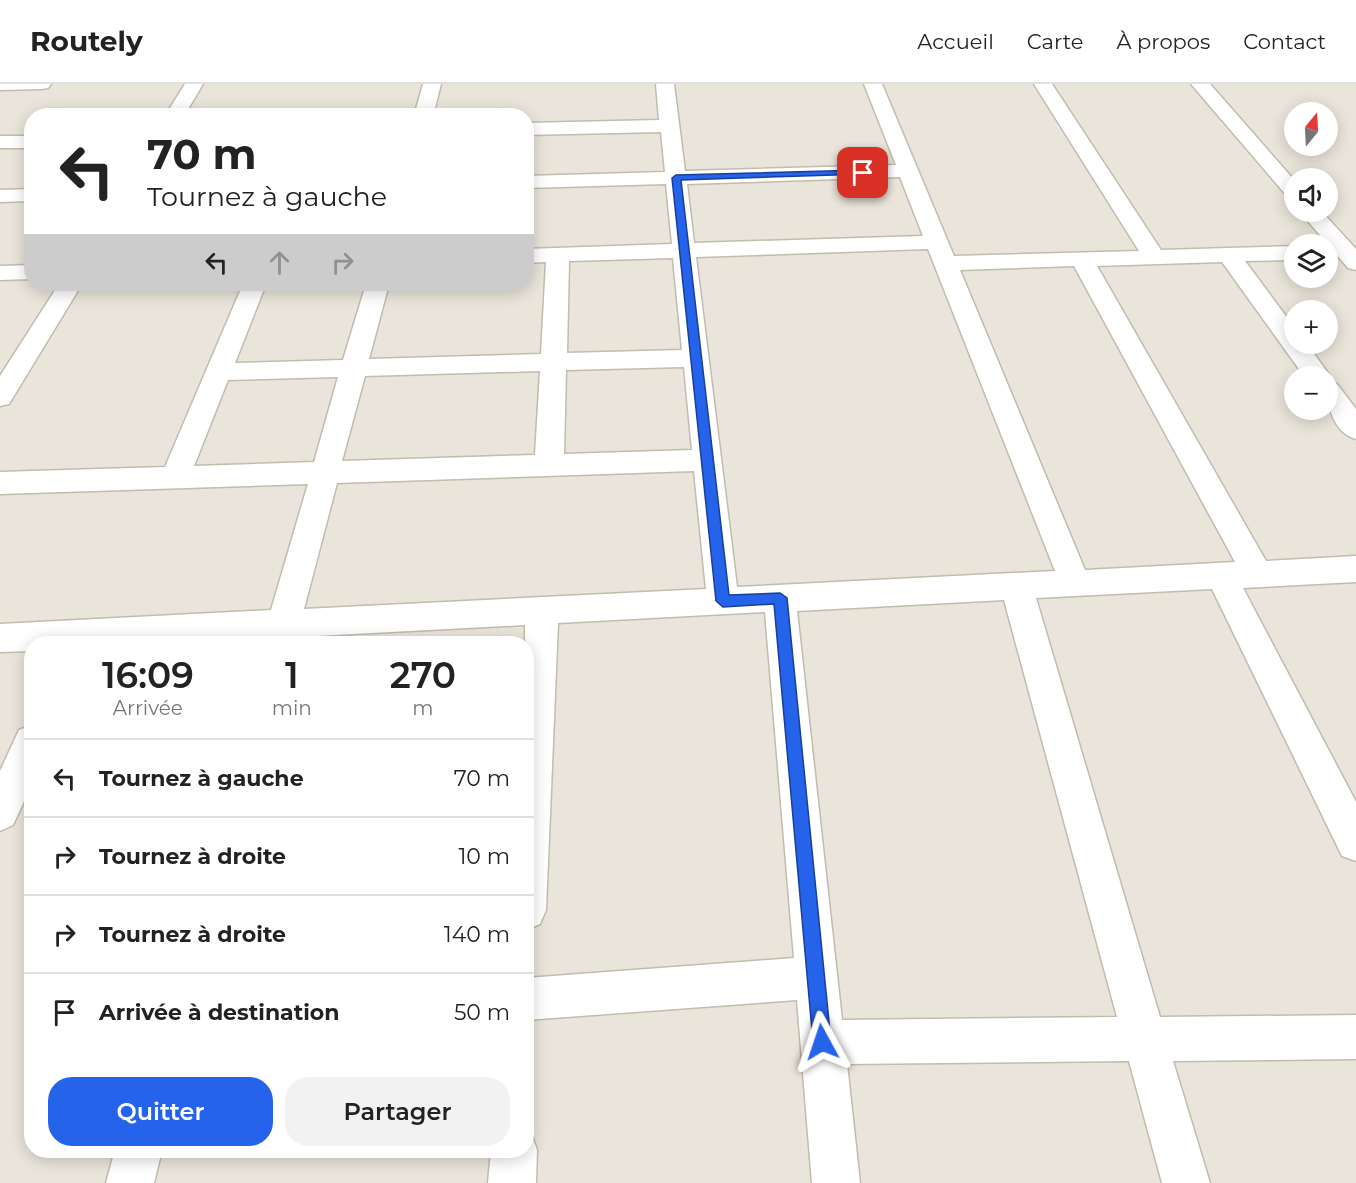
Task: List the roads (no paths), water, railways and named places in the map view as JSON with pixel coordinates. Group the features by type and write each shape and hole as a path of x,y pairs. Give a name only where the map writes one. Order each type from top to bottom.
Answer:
{"street":[{"path":"0,85 42,84"},
{"path":"179,108 194,84"},
{"path":"425,108 432,84"},
{"path":"665,84 723,601"},
{"path":"873,84 1075,583"},
{"path":"1043,84 1154,257"},
{"path":"1200,84 1284,181"},
{"path":"534,129 670,126"},
{"path":"0,142 24,142"},
{"path":"534,182 909,171"},
{"path":"0,196 24,195"},
{"path":"1319,222 1346,254"},
{"path":"534,256 684,251 942,252 1082,259 1284,253"},
{"path":"1228,254 1310,366"},
{"path":"549,465 558,255"},
{"path":"1082,259 1257,574"},
{"path":"0,273 24,272"},
{"path":"0,397 66,291"},
{"path":"175,478 251,291"},
{"path":"281,634 375,291"},
{"path":"218,372 696,358"},
{"path":"1338,404 1356,429"},
{"path":"0,483 707,460"},
{"path":"200,636 281,634 542,611 1356,568"},
{"path":"1221,575 1356,842"},
{"path":"1016,586 1186,1183"},
{"path":"780,598 836,1183"},
{"path":"534,760 542,611"},
{"path":"0,638 24,638"},
{"path":"0,812 24,760"},
{"path":"534,998 816,977"},
{"path":"822,1042 1356,1037"},
{"path":"130,1183 137,1158"},
{"path":"513,1183 514,1158"}]}
